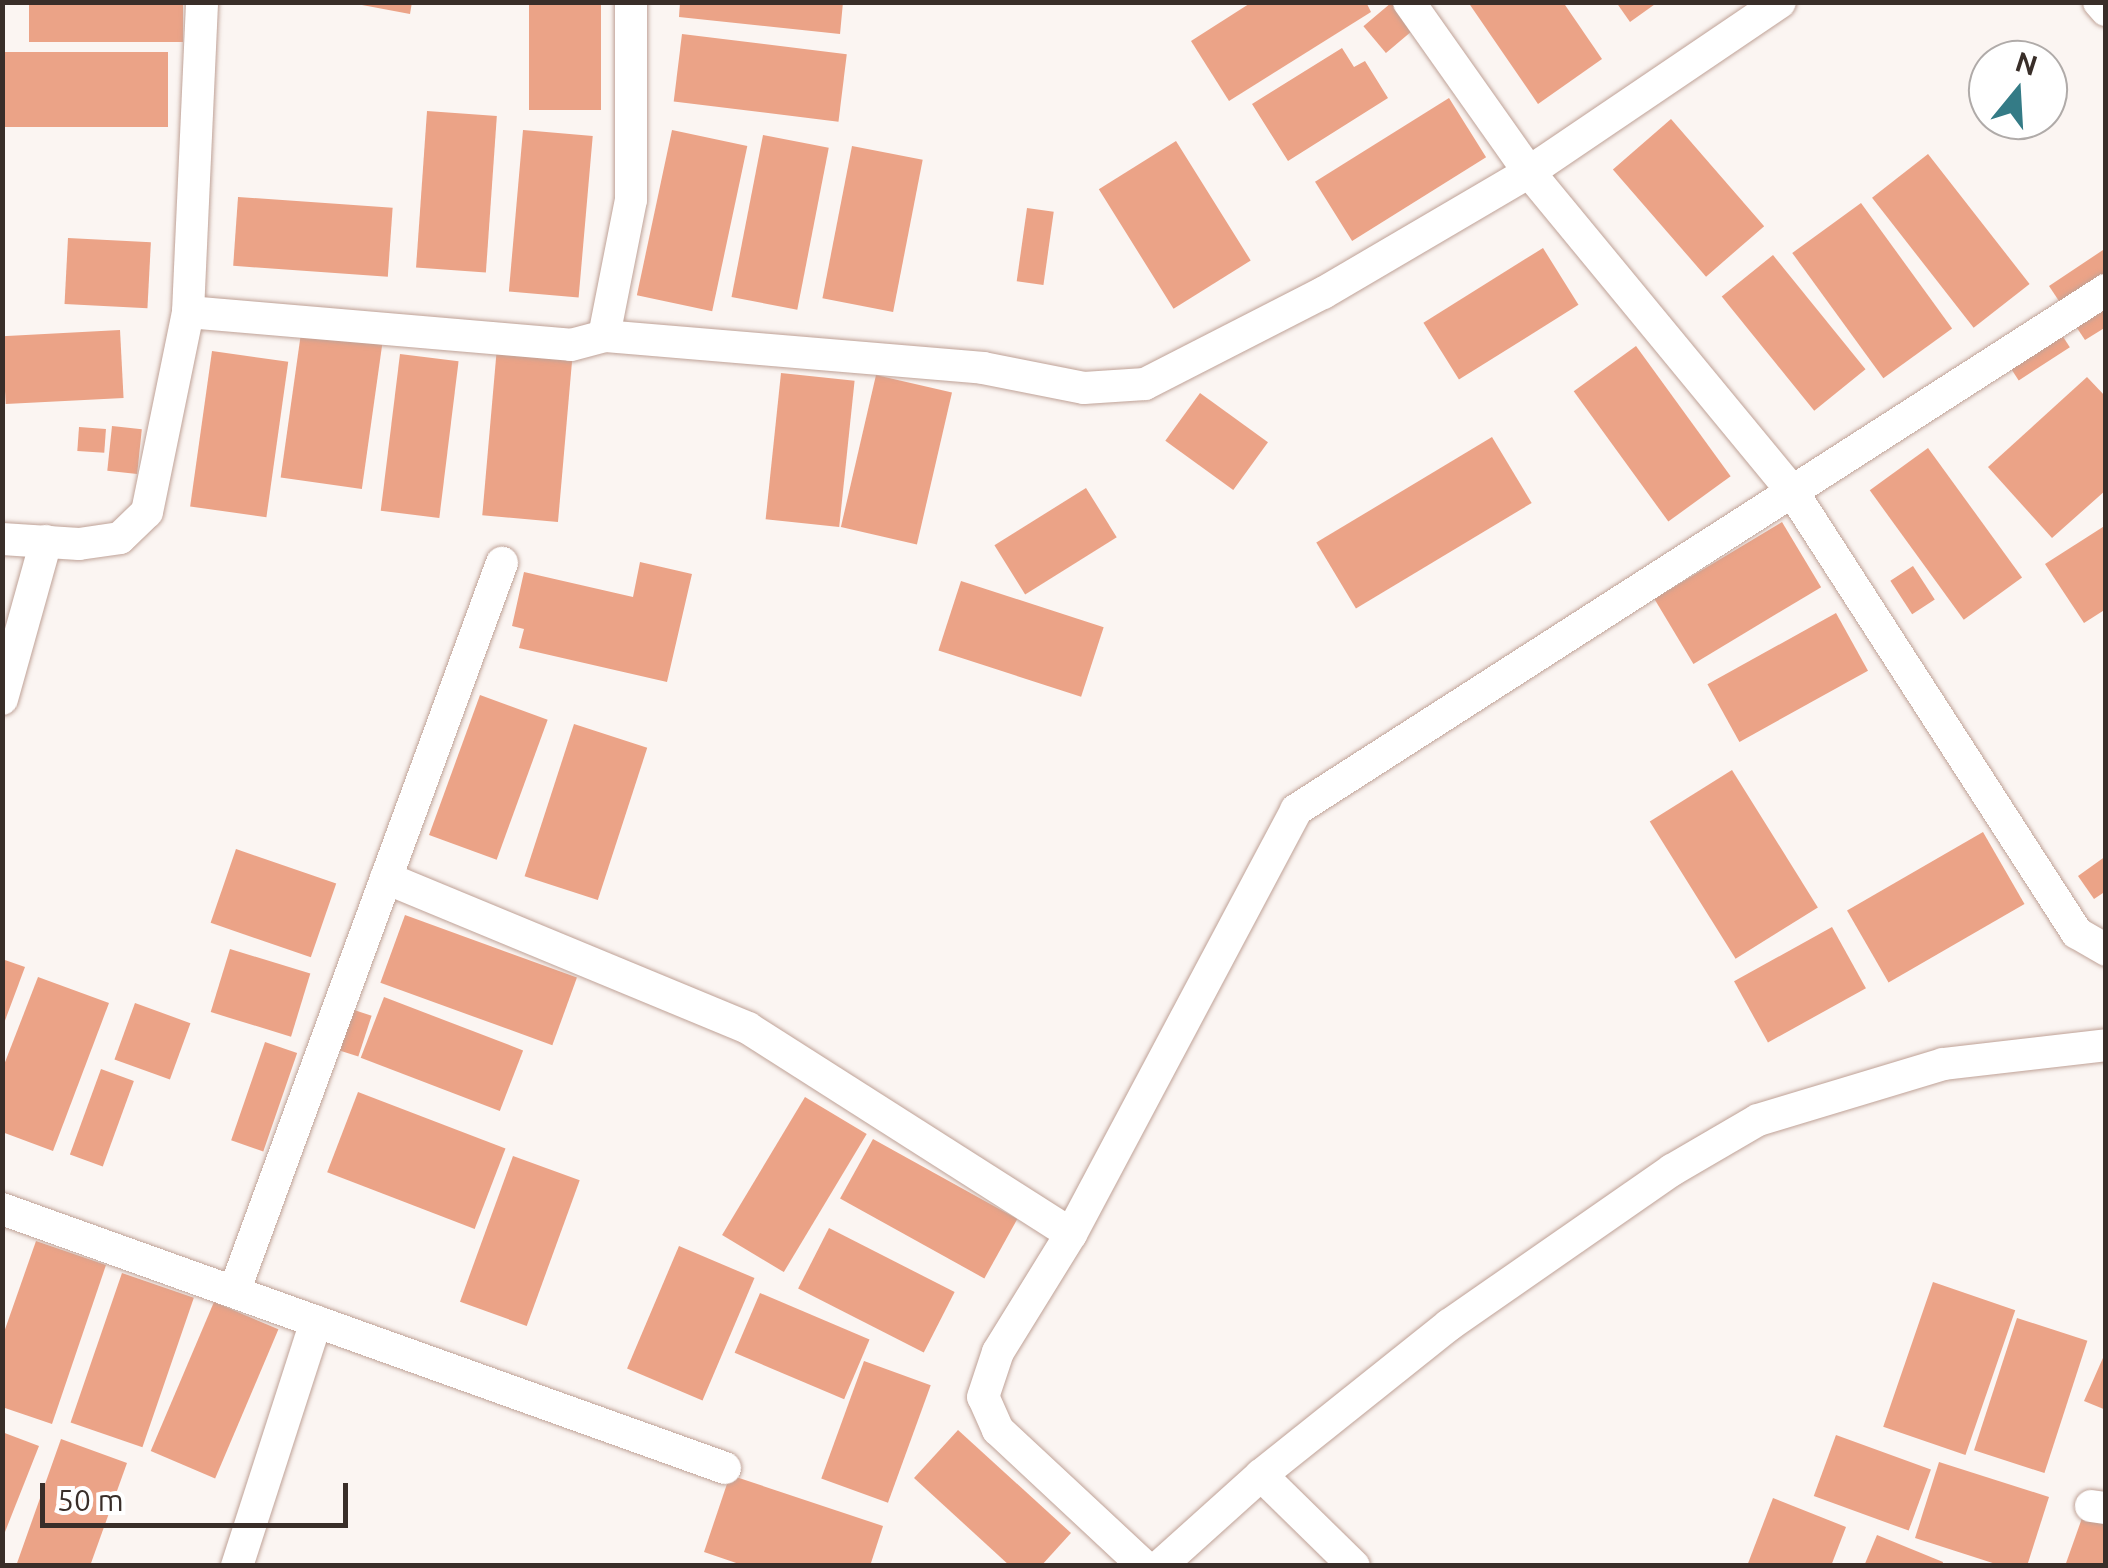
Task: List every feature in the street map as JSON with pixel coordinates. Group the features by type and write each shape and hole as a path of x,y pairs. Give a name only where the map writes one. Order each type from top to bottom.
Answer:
{"street":[{"path":"2,539 120,538 147,512 188,312 202,2"},
{"path":"604,336 631,200 632,2"},
{"path":"1409,2 1529,172 1792,491 2077,934 2106,950"},
{"path":"188,312 570,345 604,336 984,368 1084,388 1145,384 1323,293 1529,172 1780,2"},
{"path":"2100,2 2106,10"},
{"path":"1144,1566 998,1430 983,1396 998,1352 1071,1234 1296,810 2106,290"},
{"path":"2,700 46,541"},
{"path":"234,1292 502,564"},
{"path":"386,878 748,1028 1071,1234"},
{"path":"1160,1566 1260,1475 1449,1325 1672,1170 1758,1120 1943,1064 2106,1045"},
{"path":"2,1209 725,1468"},
{"path":"237,1566 316,1322"},
{"path":"1260,1475 1354,1566"}],"building":[{"path":"29,2 183,2 183,42 29,42"},
{"path":"346,2 412,2 410,14"},
{"path":"529,2 601,2 601,110 529,110"},
{"path":"680,2 843,2 840,34 679,17"},
{"path":"1252,2 1366,2 1371,12 1229,101 1191,41"},
{"path":"1468,2 1563,2 1602,59 1538,104"},
{"path":"1616,2 1658,2 1630,22"},
{"path":"1391,3 1413,30 1386,53 1363,26"},
{"path":"682,34 847,54 838,122 674,101"},
{"path":"1342,48 1354,67 1365,61 1388,98 1288,161 1252,104"},
{"path":"2,52 168,52 168,127 2,127"},
{"path":"1449,98 1486,157 1352,241 1315,182"},
{"path":"427,111 497,116 486,273 416,268"},
{"path":"1671,119 1764,226 1706,277 1613,170"},
{"path":"523,130 593,136 579,297 509,291"},
{"path":"672,130 747,146 712,311 637,295"},
{"path":"763,135 829,148 797,310 732,297"},
{"path":"1176,141 1251,261 1174,309 1099,189"},
{"path":"852,146 923,160 893,312 822,298"},
{"path":"1928,154 2030,284 1974,328 1872,198"},
{"path":"238,197 393,208 388,277 233,266"},
{"path":"1861,203 1952,328 1883,378 1792,253"},
{"path":"1027,208 1054,212 1043,285 1017,281"},
{"path":"68,238 151,242 147,308 65,304"},
{"path":"1543,248 1579,305 1459,380 1423,323"},
{"path":"2106,248 2106,327 2085,340 2049,286"},
{"path":"1773,255 1866,369 1814,411 1722,297"},
{"path":"2047,312 2070,347 2019,380 1996,345"},
{"path":"120,330 124,398 6,404 2,336"},
{"path":"301,333 382,344 362,489 281,478"},
{"path":"1636,346 1731,476 1668,522 1574,391"},
{"path":"497,347 573,354 558,522 482,515"},
{"path":"212,351 288,362 266,517 190,506"},
{"path":"400,354 459,361 439,518 381,511"},
{"path":"781,373 855,381 839,527 766,519"},
{"path":"876,375 952,393 917,545 841,527"},
{"path":"2087,377 2106,397 2106,490 2052,538 1988,467"},
{"path":"1200,393 1268,442 1233,490 1165,441"},
{"path":"112,426 142,429 137,474 107,471"},
{"path":"79,427 106,429 104,453 77,451"},
{"path":"1492,437 1532,503 1356,609 1316,543"},
{"path":"1928,448 2022,577 1964,620 1870,490"},
{"path":"1086,488 1117,537 1025,594 994,545"},
{"path":"1782,522 1821,587 1693,664 1654,599"},
{"path":"2106,525 2106,609 2084,623 2045,564"},
{"path":"640,562 692,574 667,682 519,648 524,629 512,626 524,572 633,597"},
{"path":"1913,566 1935,600 1912,614 1890,581"},
{"path":"961,581 1104,627 1081,697 938,650"},
{"path":"1836,613 1868,671 1739,742 1707,684"},
{"path":"480,695 548,720 497,860 429,835"},
{"path":"574,724 647,748 598,900 525,876"},
{"path":"1732,770 1818,907 1736,959 1650,821"},
{"path":"1983,832 2024,904 1889,982 1847,910"},
{"path":"236,849 336,884 311,957 211,923"},
{"path":"2106,856 2106,891 2094,899 2078,876"},
{"path":"405,915 577,978 552,1045 380,983"},
{"path":"1832,927 1866,988 1768,1043 1734,981"},
{"path":"230,949 310,974 291,1037 211,1012"},
{"path":"2,959 25,967 3,1026 2,1026"},
{"path":"38,977 109,1003 53,1151 2,1132 2,1070"},
{"path":"384,997 523,1050 500,1111 361,1058"},
{"path":"135,1003 190,1023 170,1080 114,1059"},
{"path":"345,1007 372,1016 358,1057 332,1048"},
{"path":"265,1042 297,1053 263,1151 231,1140"},
{"path":"101,1069 134,1081 103,1166 70,1155"},
{"path":"358,1092 506,1149 475,1229 327,1172"},
{"path":"805,1097 867,1134 784,1272 722,1235"},
{"path":"873,1139 1017,1219 984,1278 840,1198"},
{"path":"513,1156 580,1180 527,1326 460,1302"},
{"path":"829,1228 955,1292 924,1353 798,1289"},
{"path":"36,1241 106,1265 52,1424 2,1407 2,1338"},
{"path":"679,1246 754,1278 703,1400 627,1368"},
{"path":"122,1273 194,1298 142,1447 71,1422"},
{"path":"1933,1282 2015,1310 1965,1455 1883,1427"},
{"path":"760,1293 870,1339 844,1399 735,1353"},
{"path":"214,1302 278,1329 215,1478 151,1451"},
{"path":"2017,1318 2087,1341 2044,1473 1974,1450"},
{"path":"2106,1351 2106,1410 2084,1401"},
{"path":"864,1361 931,1385 888,1503 821,1478"},
{"path":"958,1430 1071,1533 1041,1566 1010,1566 914,1478"},
{"path":"2,1432 39,1446 3,1537 2,1537"},
{"path":"1836,1435 1931,1470 1909,1531 1814,1496"},
{"path":"61,1439 127,1463 90,1566 16,1566"},
{"path":"1939,1462 2049,1497 2027,1566 2002,1566 1915,1538"},
{"path":"730,1475 883,1526 870,1566 745,1566 704,1552"},
{"path":"1773,1498 1846,1527 1831,1566 1747,1566"},
{"path":"2087,1504 2106,1511 2106,1566 2065,1566"},
{"path":"1877,1535 1943,1562 1942,1566 1864,1566"}]}
